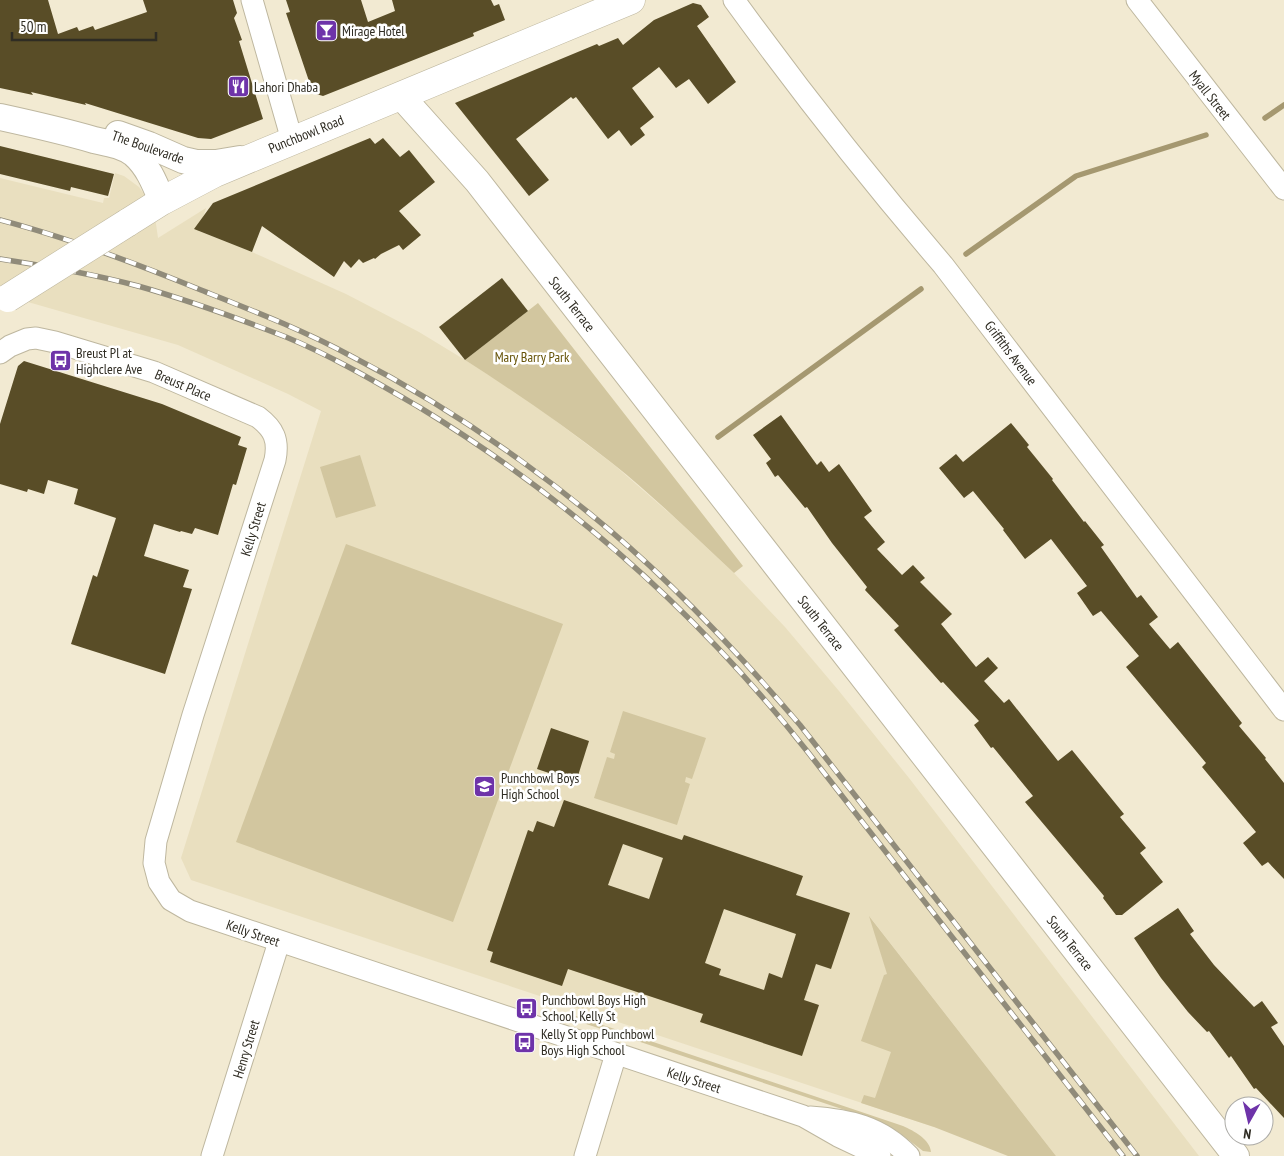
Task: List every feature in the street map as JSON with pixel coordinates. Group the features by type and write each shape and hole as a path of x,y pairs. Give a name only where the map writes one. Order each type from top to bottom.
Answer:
{"main road":[{"name":"Punchbowl Road","path":"4,301 162,201 215,173 631,0"}],"street":[{"path":"252,0 292,140"},
{"name":"Griffiths Avenue","path":"734,0 776,58 884,196 943,265 1284,710"},
{"name":"Myall Street","path":"1137,0 1284,189"},
{"name":"South Terrace","path":"401,96 477,181 1236,1156"},
{"name":"The Boulevarde","path":"0,117 75,134 120,147 135,155 147,168 162,201"},
{"name":"The Boulevarde","path":"75,134 107,132 117,134 146,143 183,160 196,163 216,163 250,158"},
{"name":"Breust Place","path":"0,354 10,346 27,339 36,338 55,342 154,372 248,412 265,423 274,433"},
{"name":"Kelly Street","path":"274,433 275,460 190,724 154,851 156,874 171,900 179,906 280,942 802,1116 880,1156"},
{"name":"Henry Street","path":"212,1156 280,942"},
{"path":"585,1156 616,1054"},
{"name":"Kelly Street","path":"802,1116 840,1119 858,1124 891,1139 909,1156"}],"shaded area":[{"path":"115,173 124,176 139,187 151,204 158,238 206,208 199,231 252,252 346,294 419,332 528,400 613,464 675,518 734,573 785,627 839,691 909,778 1199,1156 1056,1156 870,917 934,1127 191,880 181,858 321,411 288,394 178,345 0,294 0,178 103,203 104,198 109,198"}],"green space":[{"name":"Mary Barry Park","path":"538,303 743,566 734,573 659,503 612,463 540,410 465,360"},
{"path":"360,455 376,506 336,518 320,467"},
{"path":"346,544 563,624 453,922 236,842"},
{"path":"623,711 706,738 692,779 686,777 685,782 690,784 677,825 594,798 607,757 614,759 615,754 610,752"},
{"path":"869,916 1056,1156 1008,1156 934,1127 861,1103 864,1095 875,1098 891,1052 861,1041 884,975 887,974"},
{"path":"576,1016 903,1126 925,1139 931,1152 923,1151 897,1131 860,1115 574,1020"}],"building":[{"path":"0,0 48,0 58,34 77,27 79,31 93,26 95,30 147,12 143,0 233,0 237,13 234,18 242,40 239,41 263,119 211,139 198,138 85,103 86,105 31,92 33,95 0,88"},
{"path":"286,0 361,0 368,22 395,11 392,0 491,0 494,6 499,4 505,20 473,33 474,36 323,96 313,93 286,13 290,12"},
{"path":"693,3 701,5 709,17 697,26 736,82 708,104 689,79 676,88 659,67 632,88 654,117 640,128 645,135 631,146 619,130 608,139 576,97 573,99 571,97 516,139 549,180 529,196 455,103 597,44 599,46 618,38 623,45 654,20"},
{"path":"370,138 375,144 383,138 400,157 409,150 435,182 399,211 421,235 403,250 399,245 375,259 363,263 359,259 351,268 344,261 334,277 262,226 252,252 194,229 213,203"},
{"path":"0,146 114,174 108,196 71,187 70,191 0,174"},
{"path":"502,278 528,311 465,360 439,327"},
{"path":"24,361 162,404 241,437 238,445 247,448 236,485 233,484 218,535 195,528 192,534 180,532 154,524 144,556 189,570 183,587 192,589 165,674 71,644 93,575 97,577 116,518 74,504 78,489 48,480 44,494 28,489 27,492 0,484 0,424 18,366"},
{"path":"781,415 817,465 821,461 829,472 839,464 872,511 864,517 885,542 877,549 902,575 913,565 925,578 920,582 952,614 941,624 976,667 988,657 998,668 984,681 1004,703 1009,699 1058,761 1072,750 1124,814 1120,817 1146,848 1140,853 1163,882 1122,915 1116,915 1103,898 1104,896 1025,802 1033,796 993,747 991,748 974,725 979,721 943,682 941,683 894,630 899,626 865,590 867,587 832,543 807,507 805,508 778,475 775,477 766,463 771,459 753,435"},
{"path":"1011,423 1084,522 1104,545 1101,547 1137,598 1141,595 1158,617 1149,624 1170,649 1178,642 1242,723 1239,726 1284,783 1284,879 1268,862 1262,866 1243,843 1256,832 1202,767 1206,763 1126,667 1139,656 1101,611 1093,616 1077,593 1087,586 1051,539 1025,559 1004,529 973,491 964,498 939,468 956,454 963,462"},
{"path":"551,728 589,741 576,782 537,769"},
{"path":"564,800 682,840 684,835 803,876 796,895 850,913 831,969 816,964 804,1000 819,1005 802,1056 700,1022 703,1014 568,969 562,986 490,962 493,952 487,950 528,830 533,832 537,821 554,827","holes":["623,844 663,858 649,899 608,885","724,909 796,934 782,978 769,973 764,990 719,975 721,969 705,963"]},
{"path":"1178,908 1194,931 1190,934 1214,965 1254,1007 1262,1001 1278,1023 1271,1027 1284,1046 1284,1118 1274,1107 1274,1096 1263,1096 1256,1088 1254,1089 1231,1056 1229,1058 1209,1031 1207,1032 1188,1012 1161,978 1134,938"}],"waterway":[{"path":"1265,118 1284,105"},
{"path":"966,254 1076,176 1206,135"},
{"path":"718,437 921,289"}],"railway":[{"path":"0,220 77,243 127,261 258,313 333,347 394,379 478,431 560,490 599,522 637,554 689,604 738,654 800,725 1137,1156"},
{"path":"0,259 138,286 212,310 303,344 419,407 474,442 579,520 676,606 722,652 765,701 807,751 1123,1156"}],"place":[{"name":"Mirage Hotel","path":"326,31"},
{"name":"Lahori Dhaba","path":"238,87"},
{"name":"Breust Pl at Highclere Ave","path":"60,361"},
{"name":"Punchbowl Boys High School","path":"485,786"},
{"name":"Punchbowl Boys High School, Kelly St","path":"526,1008"},
{"name":"Kelly St opp Punchbowl Boys High School","path":"525,1042"}]}
